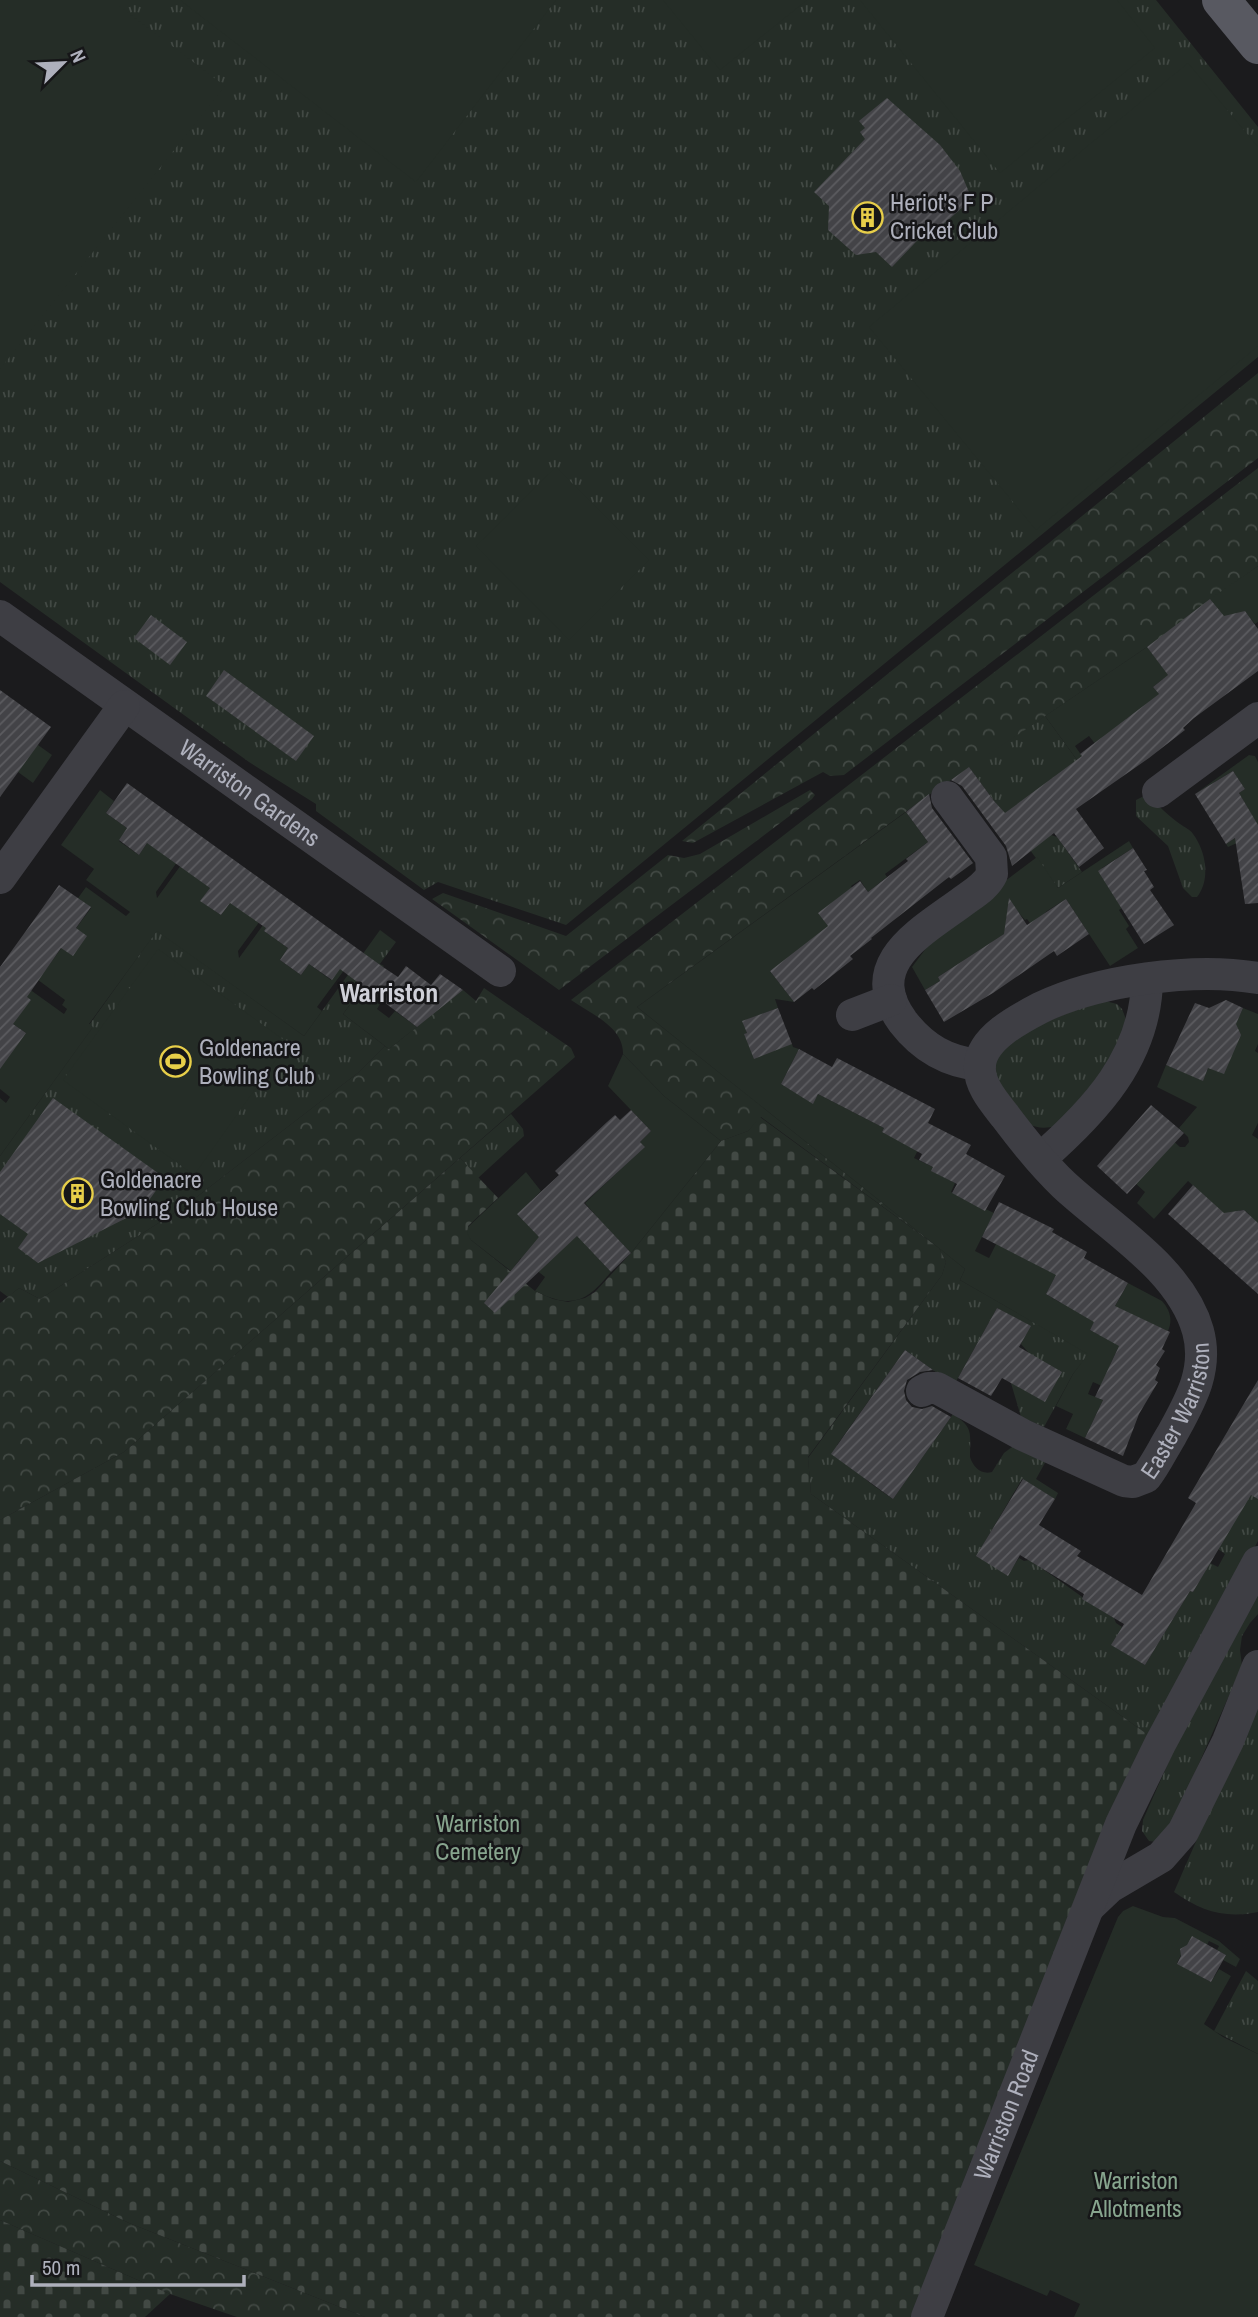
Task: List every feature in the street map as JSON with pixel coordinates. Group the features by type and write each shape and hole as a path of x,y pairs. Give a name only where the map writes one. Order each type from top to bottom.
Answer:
{"main road":[{"path":"1221,0 1258,45"}],"street":[{"name":"Warriston Gardens","path":"0,616 500,971"},
{"path":"0,878 124,706"},
{"path":"1158,792 1258,718"},
{"path":"947,797 987,851 992,863 992,874 982,887 899,952 888,978 891,1000 906,1026 928,1047 953,1060 980,1065 982,1056 996,1037 1032,1012 1079,993 1112,985 1201,974 1258,978"},
{"path":"1040,1159 1087,1113 1120,1073 1134,1047 1142,1021 1147,980"},
{"path":"852,1015 891,1000"},
{"name":"Easter Warriston","path":"922,1391 937,1388 1023,1435 1124,1481 1133,1482 1146,1477 1151,1471 1195,1392 1200,1367 1200,1340 1194,1320 1177,1289 1158,1267 1062,1183 1040,1159 987,1091 981,1077 980,1065"},
{"name":"Warriston Road","path":"928,2317 1084,1914 1125,1816 1177,1712 1258,1562"},
{"name":"Warriston Road","path":"1084,1914 1104,1892 1154,1862 1178,1839 1228,1741 1258,1666"}],"green space":[{"path":"0,0 1156,0 1258,127 1258,357 566,925 438,882 424,890 316,811 316,804 249,762 0,582"},
{"path":"0,0 111,0 225,86 0,369"},
{"path":"180,0 556,0 416,182"},
{"path":"663,0 807,0 720,70"},
{"path":"860,0 1117,0 1155,48 1000,173"},
{"path":"1188,63 1258,147 1258,346 1036,530 869,327"},
{"path":"1258,373 1258,458 844,775 830,776 823,772 693,843 682,841"},
{"path":"556,467 649,560 569,640 476,546"},
{"path":"1258,468 1258,566 1147,647 926,797 637,1007 939,1248 761,1117 748,1131 721,1141 664,1096 623,1054 618,1036 605,1022 571,1000"},
{"path":"1258,566 1258,622 1255,624 1246,613 1238,636 1210,599"},
{"path":"1147,647 1176,685 1163,679 1153,687 1161,696 1126,719 1127,722 1096,745 1089,736 1075,746 1082,756 1077,760 1045,716"},
{"path":"1045,716 1077,760 1047,830 1057,837 1082,872 1058,888 969,767"},
{"path":"38,745 52,755 33,783 3,761"},
{"path":"1249,755 1255,756 1258,762 1258,845 1237,843 1228,847 1226,844 1257,824 1239,793 1245,789 1233,771 1195,794"},
{"path":"100,790 114,801 106,813 127,828 119,841 139,855 147,843 185,851 156,892 157,898 189,854 210,888 201,901 221,915 230,903 268,910 238,951 239,958 271,914 274,917 264,931 288,948 280,960 301,975 309,964 331,980 341,966 345,969 317,1007 322,1011 304,1036 157,931 89,1024 93,1027 0,1156 0,1098 6,1103 10,1097 0,1089 0,1041 26,1033 13,1024 13,987 18,981 64,1014 67,1009 62,1005 65,1000 26,971 46,969 91,908 78,898 86,887 126,916 130,912 86,880 94,869 61,845"},
{"path":"810,790 815,795 812,799 559,990 432,899 443,893 566,936 668,855 684,858 700,854"},
{"path":"1146,795 1190,831 1201,849 1205,874 1197,897 1192,897 1183,888 1168,846 1136,816 1136,800"},
{"path":"906,812 928,842 885,874 887,877 868,892 860,880 851,886 860,898 819,913 831,930 770,971 794,1002 775,999 778,1008 743,1021 747,1033 745,1034 792,1044 799,1049 781,1084 813,1103 818,1094 884,1128 882,1132 919,1148 914,1158 933,1167 932,1171 955,1183 951,1192 994,1213 975,1251 989,1258 996,1244 1073,1244 1046,1294 1061,1303 1068,1292 1101,1310 1090,1330 1099,1335 1128,1283 1162,1301 1170,1315 1168,1331 1139,1318 1123,1350 1118,1348 1110,1365 1111,1390 1093,1382 1088,1394 1103,1400 1085,1438 1066,1429 1073,1414 1056,1406 1073,1374 1088,1354 960,1280 965,1269 637,1007"},
{"path":"1129,841 1133,848 1102,868 1116,889 1122,908 1119,910 1129,926 1126,929 1138,948 1110,966 1066,899 1047,911 1032,926 1027,919 1013,911 1007,915 1006,920 1012,929 938,977 940,981 925,990 912,967 939,931 1037,857 1058,888"},
{"path":"157,930 304,1036 380,930 396,942 343,1014 385,1046 359,1072 185,1206 40,1299 19,1288 8,1297 0,1291 0,1156 92,1028 89,1025"},
{"name":"Goldenacre Bowling Club","path":"158,949 288,1043 194,1175 63,1080"},
{"path":"380,964 384,966 366,989 382,1001 377,1009 389,1018 395,1011 417,1027 389,1049 343,1014"},
{"path":"484,988 571,1048 575,1057 124,1452 0,1520 0,1303 19,1288 40,1299 185,1206 359,1072 385,1046 389,1049 463,990 476,1001"},
{"path":"1105,1001 1117,1004 1127,1022 1121,1051 1056,1126 1042,1128 1029,1124 1016,1113 999,1086 995,1068 997,1060 1004,1049 1029,1031"},
{"path":"1243,1008 1258,1014 1258,1044 1255,1051 1258,1053 1258,1123 1252,1135 1258,1139 1258,1243 1249,1214 1240,1210 1231,1220 1188,1181 1154,1219 1137,1203 1145,1192 1135,1183 1155,1164 1171,1139 1180,1147 1185,1147 1189,1142 1179,1128 1197,1107 1157,1087 1166,1065 1203,1080 1226,1026 1237,1021"},
{"path":"623,1054 664,1096 721,1141 631,1253 606,1227 586,1245 611,1272 594,1291 577,1300 548,1297 535,1291 545,1277 521,1258 511,1271 471,1240 467,1233 468,1227 526,1172 541,1191 518,1214 556,1255 597,1217 585,1203 644,1147 640,1142 651,1131 608,1086"},
{"path":"511,1114 523,1129 524,1136 478,1178 460,1158"},
{"name":"Warriston Cemetery","path":"760,1117 939,1248 946,1262 942,1275 808,1457 811,1494 1151,1737 980,2155 971,2161 963,2182 966,2190 911,2317 365,2317 129,2223 0,2161 0,1520 124,1452 460,1158 498,1198 468,1226 471,1240 535,1291 568,1302 585,1298 595,1292 631,1253 721,1141 748,1131"},
{"path":"939,1248 965,1269 960,1280 1089,1354 1073,1374 1044,1427 1021,1417 1011,1383 1028,1352 1021,1344 1030,1326 997,1308 954,1385 905,1350 837,1445 855,1470 876,1487 893,1499 953,1414 968,1427 970,1457 975,1467 981,1471 992,1472 1004,1453 1012,1447 1046,1461 1036,1479 1058,1493 1055,1499 1022,1479 977,1555 1007,1575 1019,1558 1029,1560 1040,1567 1114,1618 1122,1627 1112,1645 1145,1665 1210,1563 1218,1567 1225,1554 1218,1549 1226,1520 1258,1485 1258,1541 1151,1737 811,1494 808,1458 942,1275 946,1262"},
{"path":"1258,1593 1258,1614 1242,1636 1242,1666 1167,1836 1156,1842 1149,1841 1142,1831 1143,1820 1174,1750"},
{"path":"1258,1708 1258,1912 1224,1914 1204,1909 1174,1892"},
{"name":"Warriston Allotments","path":"1133,1906 1163,1917 1175,1918 1219,1941 1240,1959 1236,1967 1223,1960 1226,1955 1217,1950 1219,1946 1209,1941 1207,1945 1186,1946 1177,1963 1211,1982 1219,1969 1231,1976 1204,2024 1223,2037 1258,2054 1258,2317 1074,2317 1080,2304 1050,2290 1047,2296 974,2265 1118,1917"},
{"path":"1246,1971 1258,1981 1258,2054 1214,2031"},
{"path":"0,2161 129,2223 365,2317 237,2317 170,2294 0,2220"},
{"path":"0,2220 170,2294 145,2317 0,2317"}],"building":[{"path":"887,98 940,145 960,171 972,199 939,228 934,223 892,267 876,252 856,255 828,230 829,206 814,192 865,139 860,132 865,128 859,121"},
{"path":"1210,599 1224,616 1245,611 1258,629 1258,671 1194,718 1183,728 1185,730 1149,758 1076,809 1104,848 1079,867 1054,833 1012,866 1006,846 962,786 951,780 969,767 1005,813 1159,694 1153,687 1168,675 1147,647"},
{"path":"151,615 187,642 170,665 134,638"},
{"path":"224,670 314,736 296,761 206,696"},
{"path":"0,690 51,727 0,797"},
{"path":"1233,771 1245,789 1239,793 1258,825 1258,903 1245,904 1235,838 1226,844 1195,794"},
{"path":"127,783 398,977 406,966 431,985 440,974 463,990 417,1027 340,969 332,980 309,964 301,975 280,960 288,948 264,931 266,928 230,903 221,915 200,901 210,888 147,843 139,855 119,840 127,828 106,813"},
{"path":"929,794 932,808 973,863 951,879 949,877 871,938 850,956 853,959 794,1002 770,971 828,926 818,913 860,881 868,892 928,842 906,812"},
{"path":"1133,848 1154,887 1150,890 1174,925 1144,944 1098,871"},
{"path":"59,885 91,907 76,928 87,936 73,956 61,948 27,997 31,1000 13,1024 26,1033 0,1069 0,967"},
{"path":"1009,898 1027,925 1066,899 1089,934 1057,956 1054,951 993,993 944,1022 925,990 940,981 938,977 1004,934"},
{"path":"1226,1000 1243,1008 1236,1024 1241,1035 1224,1074 1208,1068 1203,1081 1166,1065 1195,1003 1209,1008"},
{"path":"778,1008 792,1044 754,1059 742,1021"},
{"path":"799,1049 832,1067 837,1058 935,1109 928,1123 971,1145 966,1154 1005,1176 985,1211 952,1193 957,1184 931,1171 933,1167 919,1160 922,1154 882,1132 884,1128 818,1094 813,1104 781,1084"},
{"name":"Goldenacre Bowling Club House","path":"53,1098 165,1178 142,1210 38,1263 18,1248 28,1234 0,1214 0,1172"},
{"path":"1151,1105 1184,1133 1127,1194 1097,1166"},
{"path":"631,1110 651,1131 640,1142 645,1147 584,1203 631,1253 611,1272 577,1236 495,1313 484,1303 539,1237 517,1214 559,1175 555,1171 607,1122 615,1115 620,1120"},
{"path":"1193,1185 1224,1213 1244,1210 1258,1223 1258,1294 1168,1214"},
{"path":"999,1202 1054,1229 1052,1232 1087,1252 1084,1258 1128,1283 1115,1306 1170,1332 1162,1349 1165,1351 1156,1365 1160,1368 1155,1380 1158,1382 1139,1414 1123,1456 1085,1438 1103,1400 1095,1397 1119,1346 1090,1330 1094,1322 1046,1294 1056,1275 982,1237"},
{"path":"997,1308 1031,1326 1019,1347 1062,1372 1045,1402 1002,1378 991,1396 958,1378"},
{"path":"905,1350 933,1370 920,1372 907,1380 904,1391 906,1400 912,1407 922,1409 932,1406 951,1417 893,1499 831,1454"},
{"path":"1258,1380 1258,1499 1251,1495 1193,1592 1190,1591 1145,1665 1111,1645 1124,1624 1082,1599 1084,1594 1020,1555 1008,1576 976,1556 1023,1479 1055,1499 1039,1525 1081,1551 1077,1556 1142,1595 1196,1503 1188,1498"},
{"path":"1192,1936 1226,1955 1211,1982 1177,1964 1181,1956 1180,1949 1187,1945"}],"place":[{"name":"Heriot's F P Cricket Club","path":"867,217"},
{"name":"Goldenacre Bowling Club","path":"176,1062"},
{"name":"Goldenacre Bowling Club House","path":"77,1194"}],"district":[{"name":"Warriston","path":"389,993"}]}
